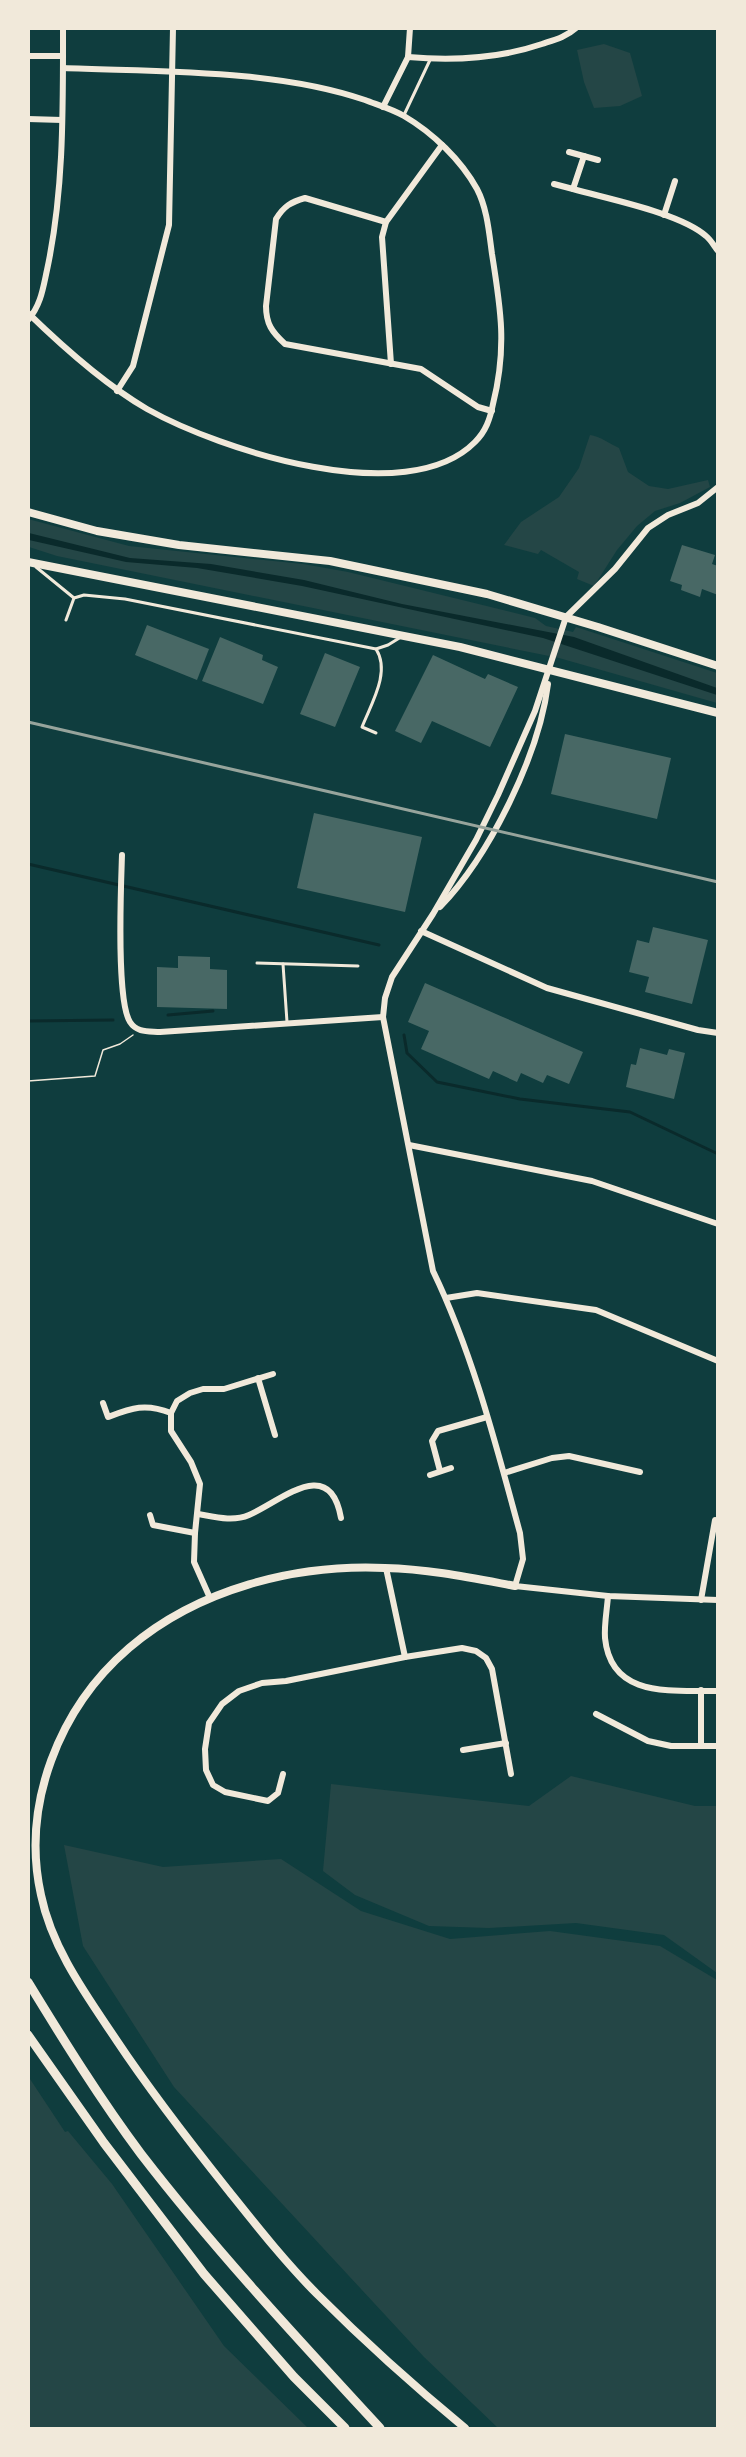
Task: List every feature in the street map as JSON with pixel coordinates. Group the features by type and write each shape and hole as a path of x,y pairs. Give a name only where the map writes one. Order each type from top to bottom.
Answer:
{"highway":[{"path":"28,1982 62,2037 148,2162 228,2262 380,2428"},
{"path":"28,2035 105,2143 204,2274 294,2377 345,2428"}],"main road":[{"path":"28,512 97,531 178,545 330,561 487,594 717,666"},
{"path":"29,562 460,647 717,713"}],"street":[{"path":"63,28 58,204 51,251 38,306 30,317 117,391 149,410 215,439 303,464 343,472 372,474 429,469 450,461 474,444 483,433 492,411 499,377 503,345 499,300 485,211 479,192 468,174 442,145 404,116 334,90 285,81 173,72 63,68"},
{"path":"117,391 133,366 169,225 173,28"},
{"path":"383,107 408,57 410,28"},
{"path":"408,57 465,60 506,54 562,37 576,28"},
{"path":"28,56 63,57"},
{"path":"28,119 62,120"},
{"path":"391,364 382,237 386,222 442,145"},
{"path":"569,153 598,160"},
{"path":"573,189 584,156"},
{"path":"664,215 675,181"},
{"path":"554,184 664,215 687,224 706,236 716,246"},
{"path":"386,222 305,198 293,201 283,208 276,219 266,319 273,333 285,344 421,369 478,407 492,411"},
{"path":"515,1586 523,1559 521,1542 476,1377 446,1298 433,1271 383,1017 385,998 392,977 433,914 476,840 498,795 536,711 566,617 615,569 648,528 663,518 698,503 717,487"},
{"path":"433,914 452,895 487,845 512,798 544,711 550,669"},
{"path":"122,855 124,1003 130,1023 140,1031 160,1032 383,1017"},
{"path":"421,931 547,988 698,1030 717,1033"},
{"path":"409,1145 592,1181 717,1224"},
{"path":"446,1298 477,1293 596,1310 717,1361"},
{"path":"210,1598 194,1562 200,1484 191,1462 171,1431 171,1413 177,1401 190,1393 203,1389 224,1389 273,1374"},
{"path":"258,1378 275,1435"},
{"path":"103,1402 108,1417 144,1406 156,1407 171,1413"},
{"path":"440,1471 432,1441 438,1431 487,1417"},
{"path":"504,1473 552,1458 569,1456 640,1472"},
{"path":"430,1475 451,1468"},
{"path":"198,1514 230,1520 249,1516 281,1496 305,1486 321,1487 334,1496 339,1505 341,1518"},
{"path":"150,1515 153,1526 195,1533"},
{"path":"701,1600 716,1520 705,1517"},
{"path":"386,1568 405,1657"},
{"path":"465,2428 431,2401 316,2293 257,2227 140,2075 89,1999 55,1939 41,1895 34,1840 41,1790 56,1748 75,1712 115,1660 149,1631 175,1614 210,1598 265,1580 329,1569 386,1568 608,1596 717,1600"},
{"path":"608,1596 605,1637 609,1658 618,1672 630,1683 649,1688 717,1691"},
{"path":"283,1774 278,1793 268,1802 225,1792 213,1785 206,1770 209,1723 222,1704 239,1691 262,1683 286,1681 462,1648 476,1651 486,1658 492,1669 511,1774"},
{"path":"701,1690 701,1746"},
{"path":"596,1714 648,1742 671,1746 717,1746"},
{"path":"463,1750 506,1743"}],"lane":[{"path":"404,116 430,59"},
{"path":"29,562 74,598"},
{"path":"74,598 84,595 125,599 376,649 403,636"},
{"path":"66,620 74,598"},
{"path":"376,649 381,657 382,672 362,727 376,734"},
{"path":"257,963 358,966"},
{"path":"283,964 287,1024"}],"path":[{"path":"28,1081 95,1076 103,1050 120,1044 140,1031"}],"shaded area":[{"path":"604,44 630,53 642,96 620,106 594,108 584,82 577,50"},
{"path":"590,435 619,448 628,472 649,486 668,489 708,480 710,487 680,503 655,511 637,526 617,550 594,586 577,579 579,572 541,550 538,554 504,545 521,522 559,497 579,468"},
{"path":"28,519 129,546 303,564 348,572 535,618 546,626 573,632 576,627 717,673 717,703 559,658 57,556 29,547"},
{"path":"29,533 130,558 211,564 304,580 402,604 574,637 717,688 717,695 543,638 302,586 197,568 126,562 29,540"},
{"path":"571,1776 695,1806 717,1806 717,1973 664,1935 576,1923 489,1928 429,1926 355,1895 323,1871 331,1784 529,1806"},
{"path":"64,1845 163,1867 281,1859 361,1911 450,1939 550,1931 660,1946 717,1980 717,2428 498,2428 424,2357 174,2087 83,1946"},
{"path":"28,2076 65,2132 68,2131 112,2184 224,2346 308,2428 29,2428"}],"building":[{"path":"682,545 715,555 712,564 718,566 718,595 702,589 700,597 681,590 682,585 670,581"},
{"path":"147,625 209,649 197,680 135,655"},
{"path":"220,637 263,655 262,660 278,667 263,704 202,681"},
{"path":"325,653 360,667 335,727 300,714"},
{"path":"433,655 485,679 488,674 518,687 490,747 432,721 421,743 395,731"},
{"path":"565,734 671,758 657,819 551,794"},
{"path":"314,813 422,837 405,912 297,888"},
{"path":"653,927 708,940 692,1004 645,992 649,977 629,972 637,940 649,943"},
{"path":"178,956 210,957 210,969 227,970 227,1009 157,1007 157,967 178,968"},
{"path":"425,983 583,1052 569,1084 547,1075 543,1083 521,1073 517,1082 493,1071 489,1079 421,1049 429,1031 408,1022"},
{"path":"640,1048 667,1055 669,1049 685,1053 674,1099 626,1087 631,1064 636,1065"}],"waterway":[{"path":"28,864 379,945"},
{"path":"168,1015 213,1011"},
{"path":"28,1021 113,1020"},
{"path":"404,1035 407,1053 437,1082 520,1099 630,1112 718,1154"}],"railway":[{"path":"28,722 718,882"}]}
